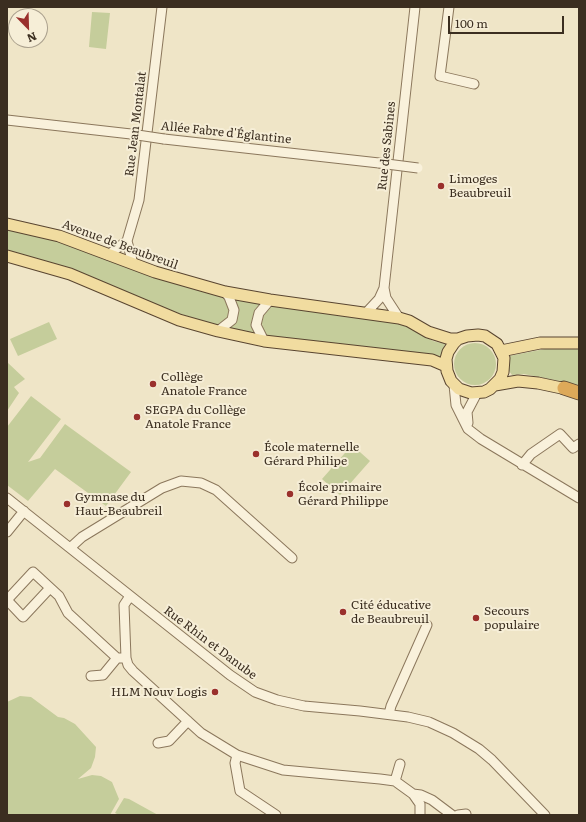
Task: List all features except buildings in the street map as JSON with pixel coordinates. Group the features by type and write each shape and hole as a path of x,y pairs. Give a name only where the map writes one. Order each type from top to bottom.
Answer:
{"highway":[{"path":"564,388 579,392"}],"main road":[{"name":"Avenue de Beaubreuil","path":"7,224 58,236 189,283 224,292 400,318 409,321 428,332 450,339 458,339 478,334 492,340 501,351"},
{"path":"7,256 70,274 179,320 218,331 264,342 432,360 446,366"},
{"path":"458,339 448,352 446,366 448,376 454,385 465,391 477,393 490,389 495,385 503,372 504,358 501,351 540,343 579,343"},
{"path":"495,385 518,381 564,388"}],"street":[{"name":"Rue Jean Montalat","path":"127,241 139,200 162,7"},
{"name":"Rue des Sabines","path":"400,318 386,298 384,288 415,7"},
{"path":"449,7 440,76 474,84"},
{"name":"Allée Fabre d'Églantine","path":"7,120 418,168"},
{"path":"108,255 127,241 133,264"},
{"name":"Rue des Sabines","path":"366,313 379,299 384,288"},
{"path":"218,331 232,320 234,310 229,297 224,292"},
{"path":"264,342 256,325 259,313 270,300"},
{"path":"454,385 456,405 468,429 481,440 579,498"},
{"path":"468,429 467,412 477,393"},
{"path":"522,464 531,454 560,434 573,448 579,444"},
{"path":"70,548 82,537 162,488 181,481 201,483 216,490 292,558"},
{"name":"Rue Rhin et Danube","path":"7,498 230,675 255,692 277,700 304,706 389,714 429,722 453,733 479,749 492,760 545,815"},
{"path":"7,532 24,511"},
{"path":"50,588 23,617 7,600 33,572 59,596 68,613 122,658 133,671 188,721 201,732 237,756 283,770 395,781 413,794 420,804 420,815"},
{"path":"91,676 103,675 122,658 124,605 130,596"},
{"path":"389,714 391,706 428,625"},
{"path":"158,743 169,741 188,721"},
{"path":"237,756 235,763 240,790 276,815"},
{"path":"395,781 400,764"},
{"path":"413,794 421,795 432,800 452,815"}],"green space":[{"path":"92,12 110,13 106,49 89,47"},
{"path":"7,229 49,238 146,274 224,298 231,309 227,319 219,325 211,324 151,304 70,268 7,250"},
{"path":"233,297 262,304 257,336 226,328"},
{"path":"278,306 404,324 433,341 445,344 441,357 268,336 263,330 261,317 270,307"},
{"path":"49,322 57,339 18,356 10,339"},
{"path":"471,343 479,343 490,349 496,360 496,368 490,379 479,385 471,385 460,379 454,368 454,360 460,349"},
{"path":"555,347 579,347 579,385 524,374 512,375 509,371 509,356"},
{"path":"7,362 25,379 14,387 19,393 7,411"},
{"path":"31,396 61,419 28,462 40,458 65,424 131,472 106,506 55,469 28,501 7,485 7,427"},
{"path":"352,445 370,461 340,495 322,479"},
{"path":"20,696 31,697 58,717 64,718 75,724 96,747 95,757 91,768 78,779 92,775 101,776 112,782 119,799 110,815 7,815 7,702"},
{"path":"124,798 129,799 158,815 119,815 115,813"}],"place":[{"name":"Limoges Beaubreuil","path":"441,186"},
{"name":"Collège Anatole France","path":"153,384"},
{"name":"SEGPA du Collège Anatole France","path":"137,417"},
{"name":"École maternelle Gérard Philipe","path":"256,454"},
{"name":"École primaire Gérard Philippe","path":"290,494"},
{"name":"Gymnase du Haut-Beaubreil","path":"67,504"},
{"name":"Cité éducative de Beaubreuil","path":"343,612"},
{"name":"Secours populaire","path":"476,618"},
{"name":"HLM Nouv Logis","path":"215,692"}]}
